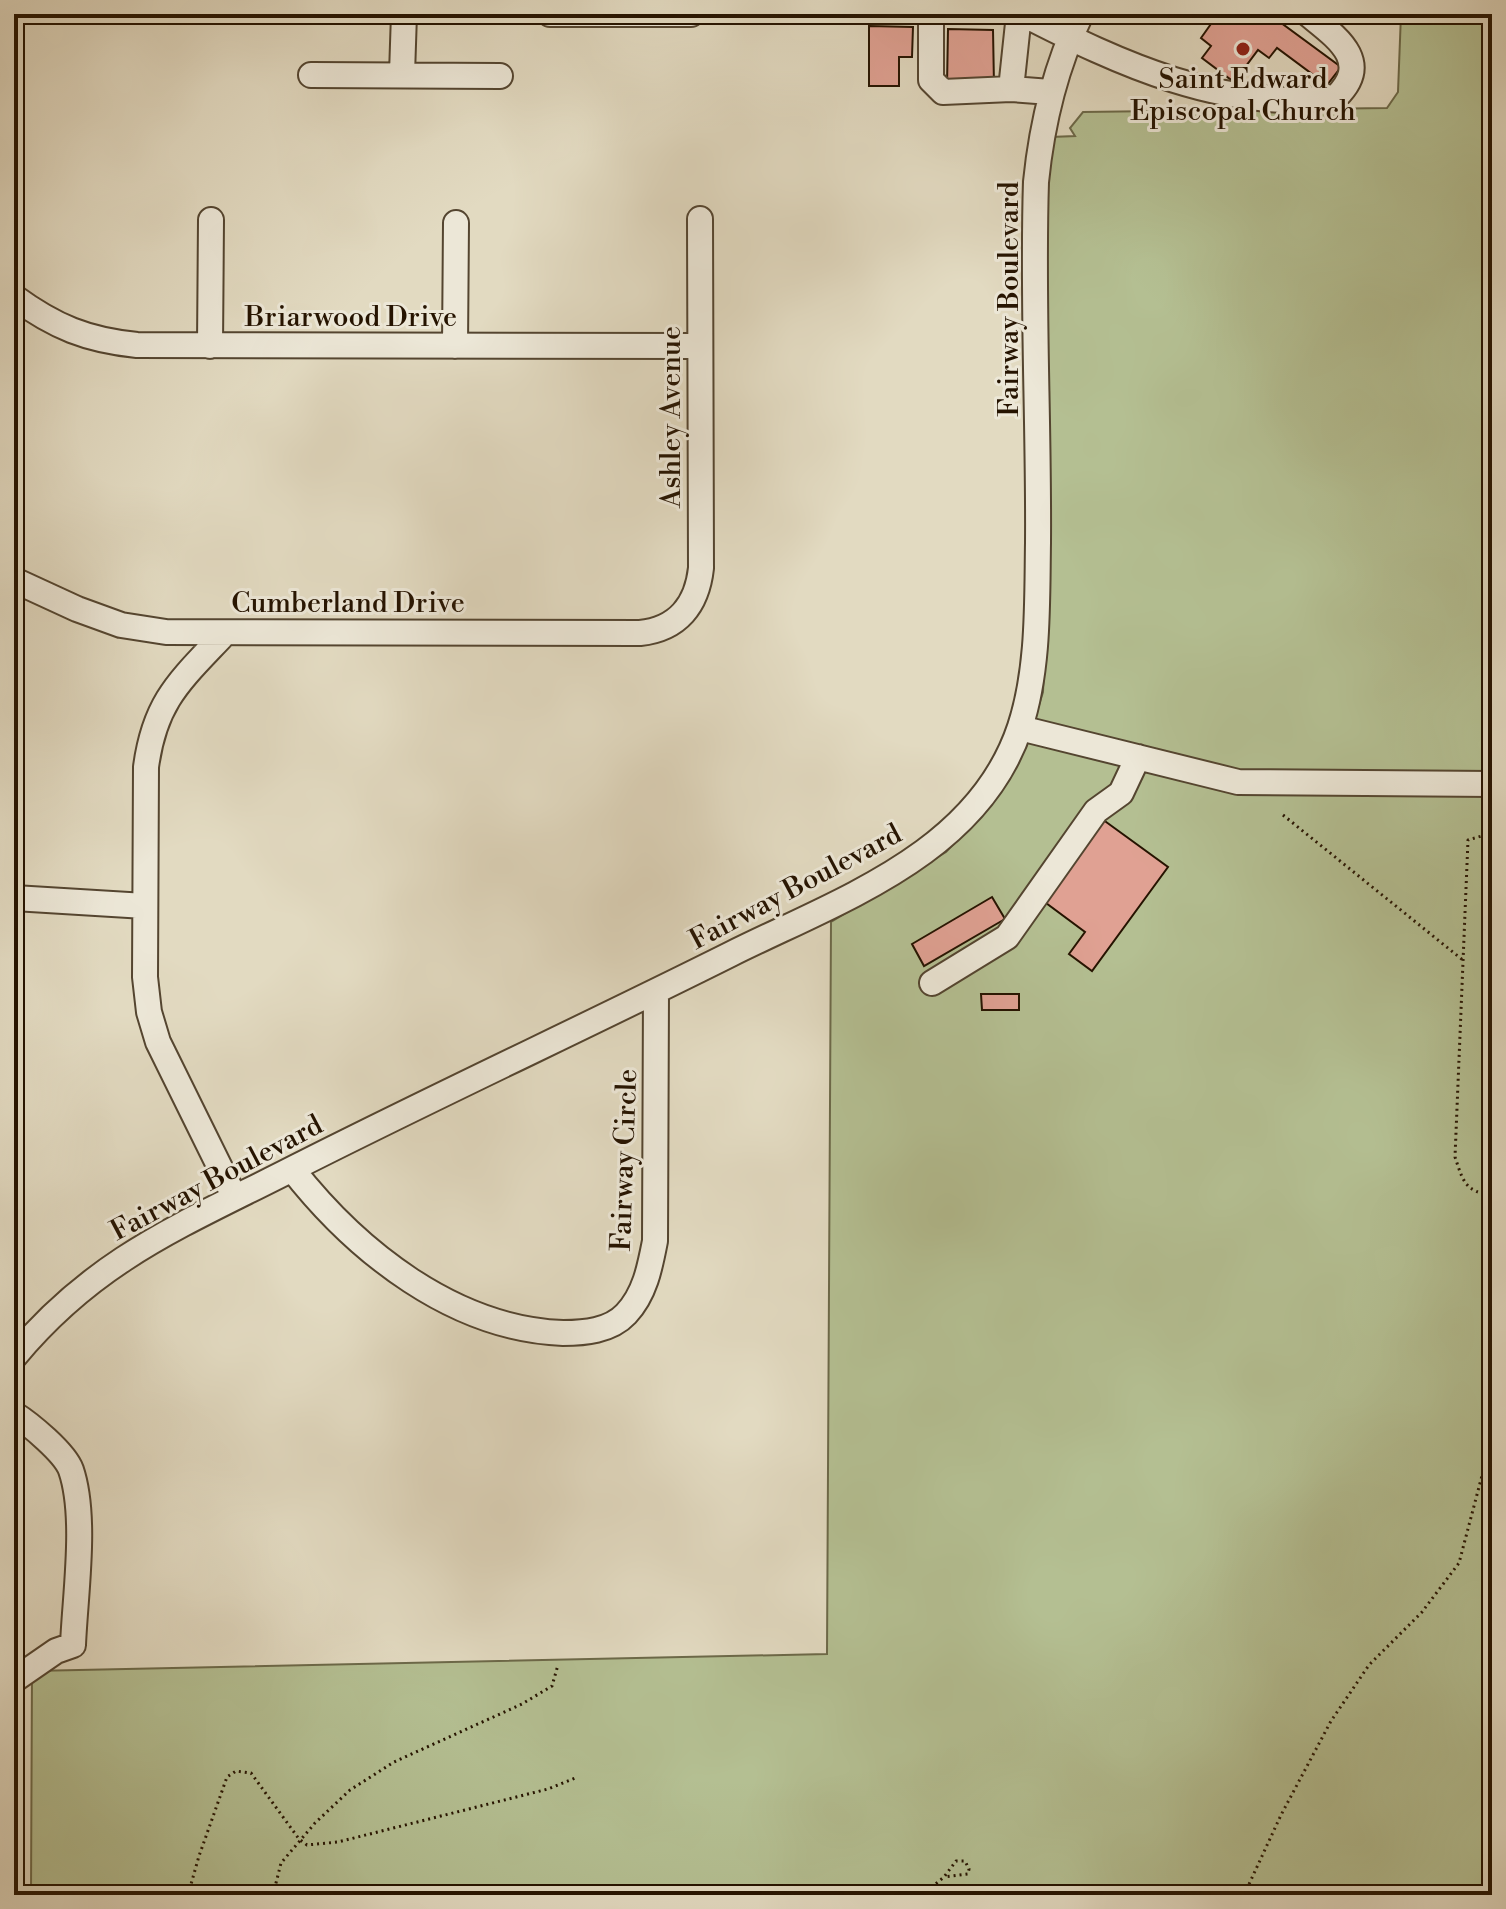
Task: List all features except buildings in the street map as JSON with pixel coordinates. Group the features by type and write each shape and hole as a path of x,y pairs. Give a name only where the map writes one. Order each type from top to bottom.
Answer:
{"street":[{"path":"402,74 404,14"},
{"path":"550,14 691,14"},
{"path":"931,14 931,80 943,92 1011,89 1050,92"},
{"path":"1011,89 1021,14 1169,79 1249,97 1336,97 1348,86 1352,73 1351,57 1340,40 1308,14"},
{"name":"Fairway Boulevard","path":"14,1357 45,1321 87,1284 158,1236 234,1196 855,894 931,848 983,793 1020,728 1033,654 1037,575 1035,214 1041,136 1050,92 1081,14"},
{"path":"311,75 500,76"},
{"name":"Ashley Avenue","path":"685,613 697,591 701,568 700,219"},
{"path":"210,346 211,220"},
{"path":"455,346 456,223"},
{"name":"Briarwood Drive","path":"14,297 45,320 77,334 105,342 137,345 700,346"},
{"name":"Cumberland Drive","path":"14,580 121,625 166,632 640,633 665,627 685,613"},
{"path":"225,633 182,679 155,720 146,767 145,977 149,1012 158,1042 234,1196"},
{"path":"1020,728 1238,782 1492,784"},
{"path":"932,983 1007,937 1096,811 1121,793 1138,757"},
{"path":"14,898 145,906"},
{"name":"Fairway Circle","path":"292,1169 308,1190 371,1250 419,1286 460,1309 518,1327 546,1332 572,1333 610,1327 625,1315 638,1298 649,1270 655,1241 656,992"},
{"path":"14,1414 26,1421 70,1467 76,1495 78,1544 73,1645 56,1651 14,1680"}],"path":[{"path":"1283,815 1464,961"},
{"path":"1492,833 1468,840 1455,1157 1467,1187 1492,1195"},
{"path":"1244,1895 1281,1815 1331,1721 1369,1665 1422,1612 1459,1563 1484,1468 1492,1454"},
{"path":"273,1895 281,1863 315,1823 350,1790 394,1762 522,1704 552,1686 558,1665"},
{"path":"188,1895 227,1777 236,1771 251,1773 299,1839 307,1845 338,1842 548,1789 578,1777"},
{"path":"922,1895 944,1877 956,1861 965,1861 968,1874 956,1878 944,1877"},
{"path":"931,1895 933,1887"}],"green space":[{"path":"1401,14 1492,14 1492,1895 31,1895 32,1671 827,1654 831,922 946,852 986,810 1026,747 1043,692 1046,618 1045,214 1051,137 1075,136 1070,128 1083,112 1387,108 1398,92"}],"place":[{"name":"Saint Edward Episcopal Church","path":"1243,49"}]}
